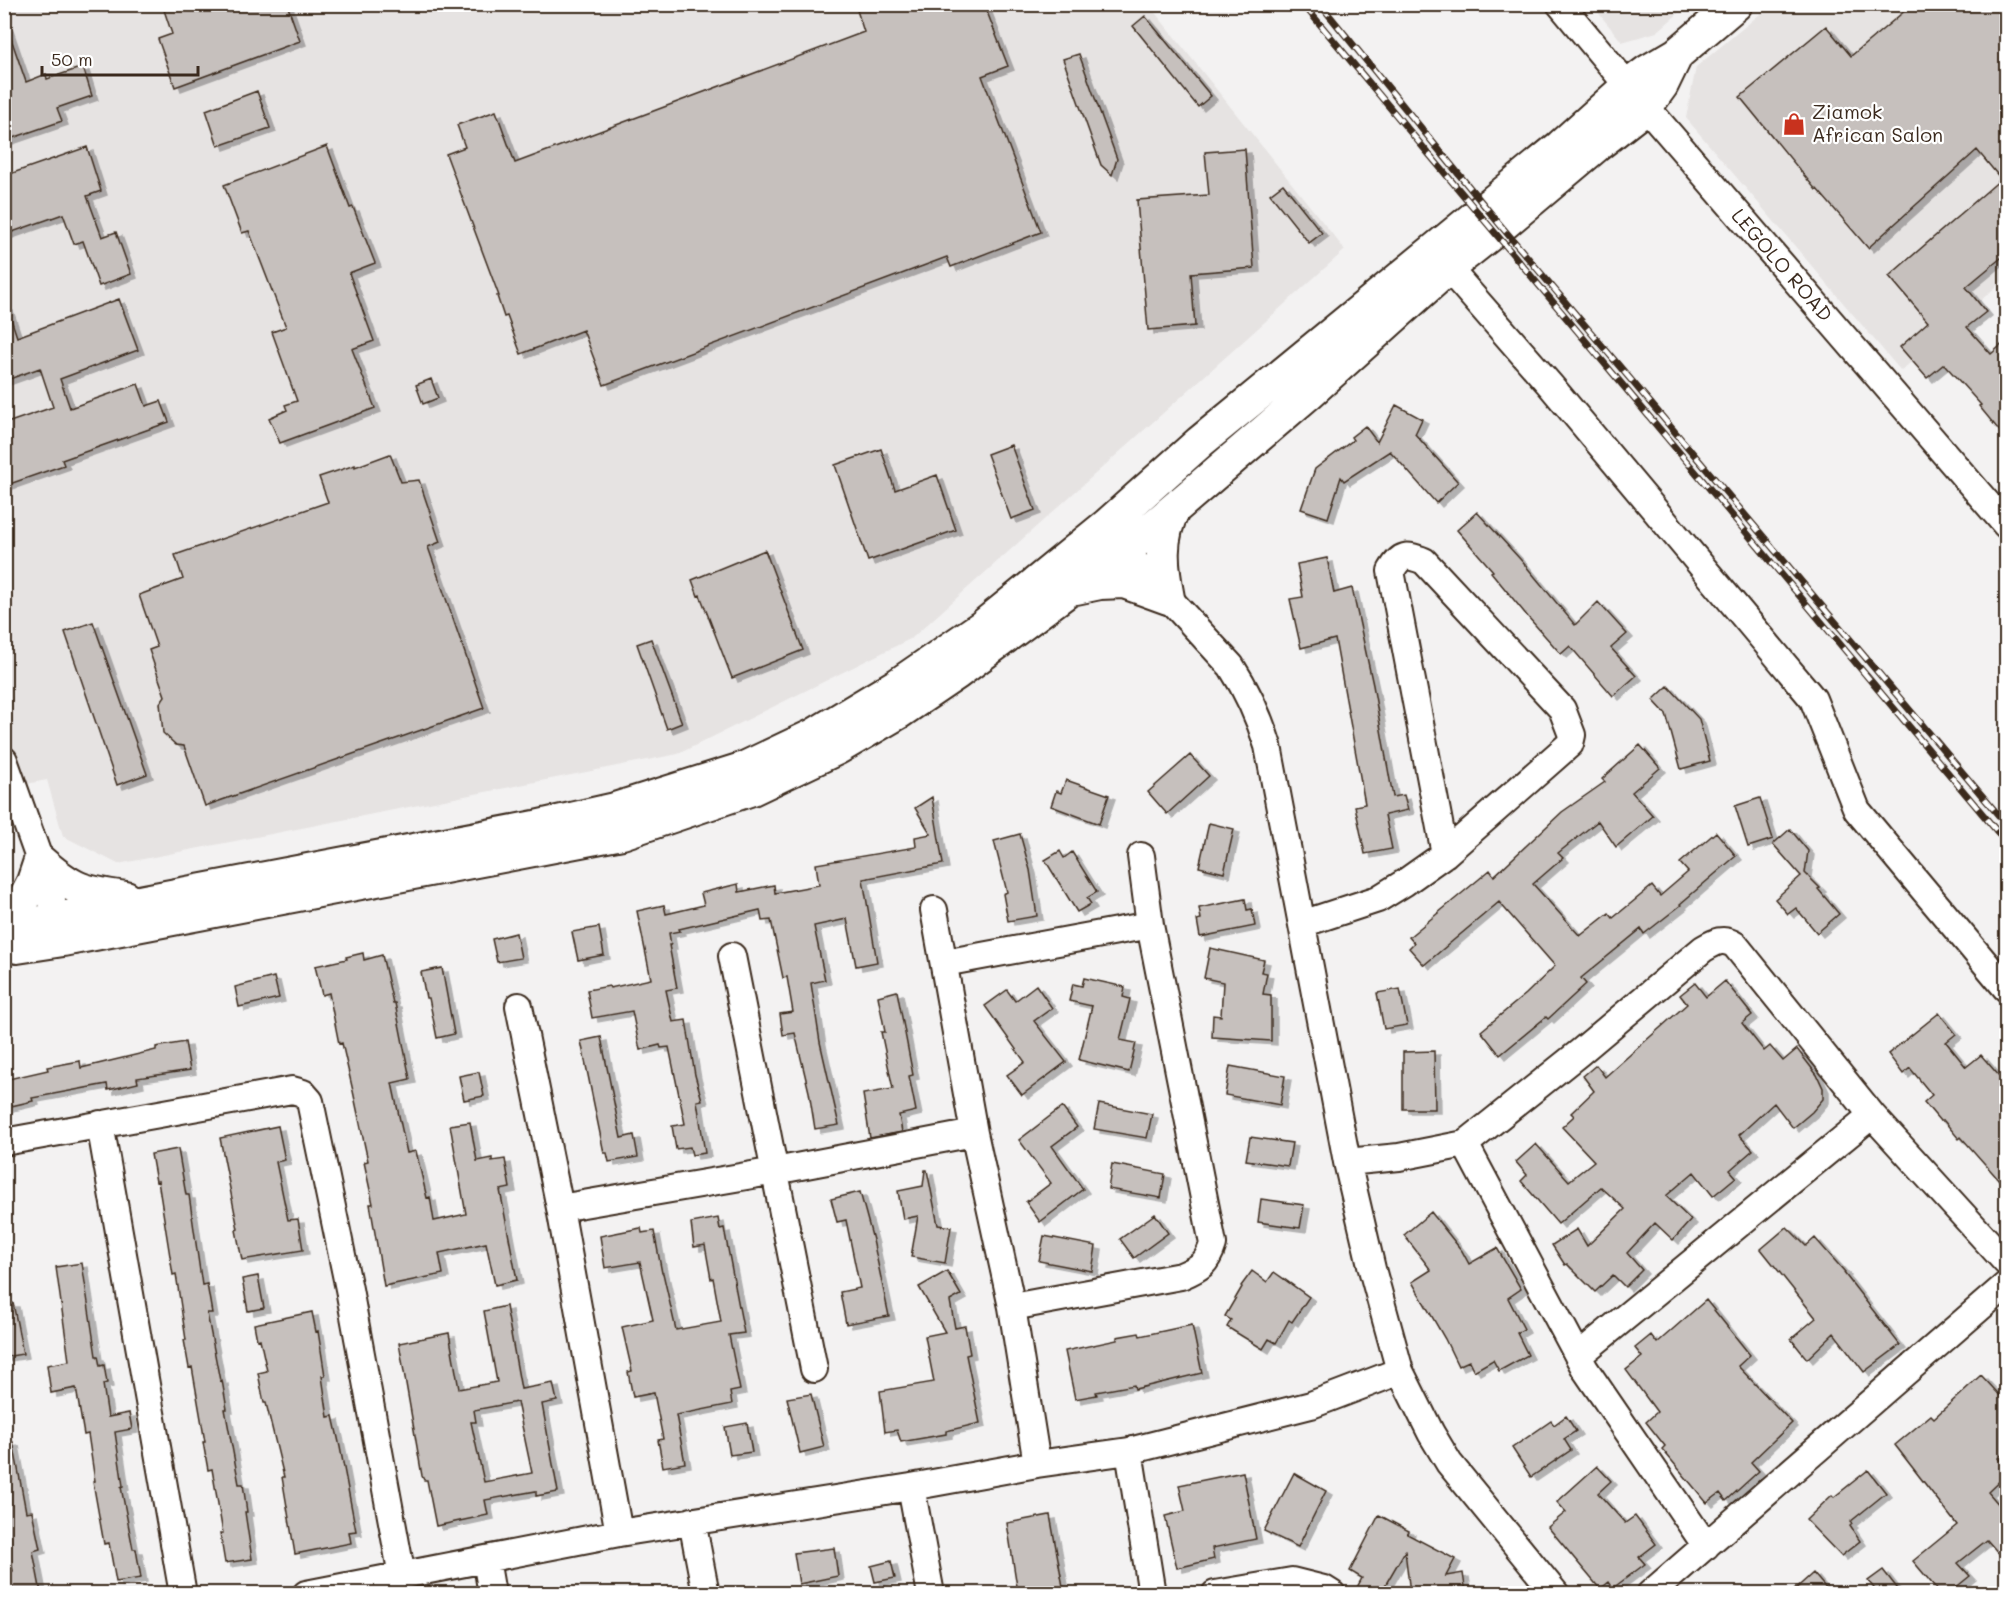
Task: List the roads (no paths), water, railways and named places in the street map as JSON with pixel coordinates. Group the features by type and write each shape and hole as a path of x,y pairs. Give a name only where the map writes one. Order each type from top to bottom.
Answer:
{"main road":[{"path":"61,930 145,901 535,828 618,821 742,769 814,735 897,685 983,627 1107,525 1200,442 1561,146 1637,97 1662,85 1677,54 1736,4"},
{"path":"6,936 61,930 618,821 752,789 838,748 898,713 957,673 1125,551 1309,393 1448,268 1596,146 1637,97"},
{"path":"1070,589 1100,583 1124,582 1168,598 1162,542 1168,520 1174,509"},
{"path":"6,936 33,882 40,861 70,886 89,893 145,901"}],"street":[{"name":"LEGOLO ROAD","path":"1560,4 1637,97 2007,525"},
{"path":"1448,268 1558,394 1813,699 1857,810 2007,988"},
{"path":"1107,525 1125,551 1231,666 1258,714 1268,746 1347,1162 1372,1269 1400,1371 1449,1463 1556,1593"},
{"path":"1302,924 1378,899 1404,883 1444,854 1570,744 1572,735 1563,709 1424,561 1409,555 1398,560 1391,571 1444,854"},
{"path":"4,760 15,823 40,861 61,930"},
{"path":"1012,1307 1181,1276 1200,1268 1209,1257 1213,1244 1150,925 1141,856"},
{"path":"934,910 974,1133 1012,1307 1037,1464"},
{"path":"944,963 1150,925"},
{"path":"1347,1162 1399,1157 1465,1144 1579,1053 1703,949 1717,941 1728,940 1735,945 1872,1115 2007,1262"},
{"path":"732,956 814,1370"},
{"path":"519,1006 560,1208 619,1533"},
{"path":"4,1142 292,1090 303,1093 310,1101 349,1289 402,1575"},
{"path":"1578,1356 1872,1115"},
{"path":"100,1124 183,1593"},
{"path":"560,1208 775,1171 974,1133"},
{"path":"1465,1144 1578,1356 1662,1484 1706,1546"},
{"path":"1650,1593 2007,1285"},
{"path":"306,1593 619,1533 1129,1451 1311,1405 1400,1371"},
{"path":"1129,1451 1152,1593"},
{"path":"911,1487 931,1593"},
{"path":"692,1521 706,1593"},
{"path":"486,1559 492,1593"},
{"path":"1215,1593 1292,1581 1332,1593"}],"railway":[{"path":"1303,4 2006,842"},
{"path":"1320,4 1501,226 2006,824"}],"place":[{"name":"Ziamok African Salon","path":"1794,124"}]}
